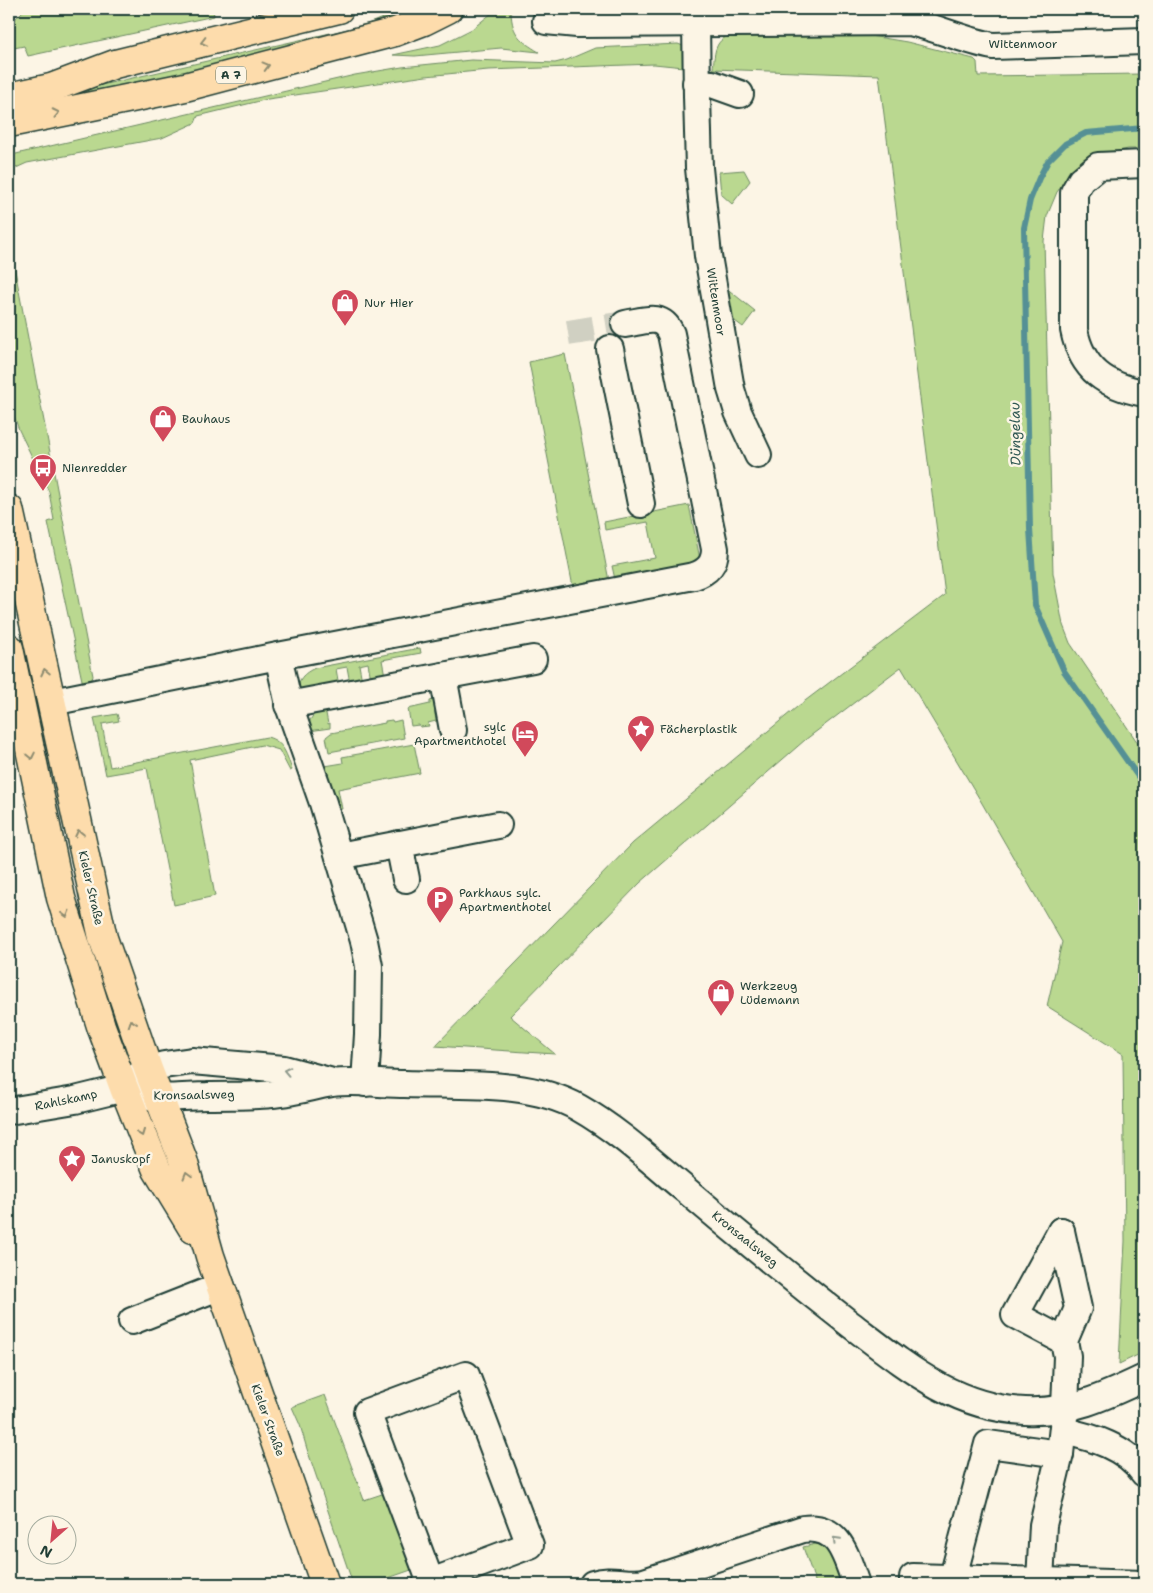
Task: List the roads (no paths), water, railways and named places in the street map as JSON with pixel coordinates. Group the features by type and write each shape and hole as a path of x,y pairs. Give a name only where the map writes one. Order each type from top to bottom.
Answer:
{"main road":[{"path":"9,97 52,88 103,68 339,9"},
{"name":"A 7","path":"14,124 185,86 395,32 448,9"},
{"path":"9,77 103,68"},
{"name":"Kieler Straße","path":"9,509 103,938 148,1069 183,1160 210,1256 325,1584"},
{"name":"Kieler Straße","path":"9,648 61,898 101,1026 157,1170 210,1256"}],"street":[{"name":"Wittenmoor","path":"546,21 577,24 910,22 932,18 975,43 993,46 1144,41"},
{"name":"Wittenmoor","path":"696,23 696,83 700,177 708,256 730,389 738,412 758,455"},
{"path":"696,83 712,84 740,94"},
{"path":"1144,164 1098,166 1081,180 1074,192 1074,330 1078,348 1095,372 1110,384 1144,393"},
{"path":"52,702 704,573 715,556 715,549 671,334 668,325 660,320 625,324"},
{"path":"610,349 641,504"},
{"path":"278,656 288,705 339,856 364,941 369,966 365,1083"},
{"path":"288,705 534,659"},
{"path":"443,676 453,730"},
{"path":"339,856 498,826"},
{"path":"398,844 406,879"},
{"name":"Kronsaalsweg","path":"334,1083 284,1069 204,1062 177,1063 148,1069 131,1080 124,1088 139,1094 159,1098 279,1094 334,1083 365,1083 491,1087 529,1091 557,1098 578,1107 613,1129 827,1306 897,1360 939,1387 959,1397 994,1408 1028,1411 1063,1431 1096,1401 1144,1378"},
{"name":"Rahlskamp","path":"9,1111 75,1100 124,1088"},
{"path":"132,1320 221,1286"},
{"path":"1040,1581 1043,1525 1063,1431 1067,1356 1064,1341"},
{"path":"466,1375 530,1545 428,1583 366,1412 466,1375"},
{"path":"952,1577 988,1444 1063,1431 1086,1436 1104,1443 1125,1454 1144,1473"},
{"path":"596,1583 606,1581 636,1584 644,1582 786,1534 811,1528 830,1534 839,1542 856,1584"},
{"path":"913,1584 913,1577 1144,1584"}],"waterway":[{"name":"Düngelau","path":"1144,128 1086,133 1065,144 1048,161 1039,178 1030,200 1024,228 1030,529 1035,605 1064,671 1144,785"}],"tunnel":[{"path":"568,333 625,324"}],"place":[{"name":"Nur Hier","path":"345,327"},
{"name":"Bauhaus","path":"163,443"},
{"name":"Nienredder","path":"43,492"},
{"name":"Fächerplastik","path":"641,753"},
{"name":"sylc Apartmenthotel","path":"525,758"},
{"name":"Parkhaus sylc. Apartmenthotel","path":"440,924"},
{"name":"Werkzeug Lüdemann","path":"721,1017"},
{"name":"Januskopf","path":"72,1183"}]}
